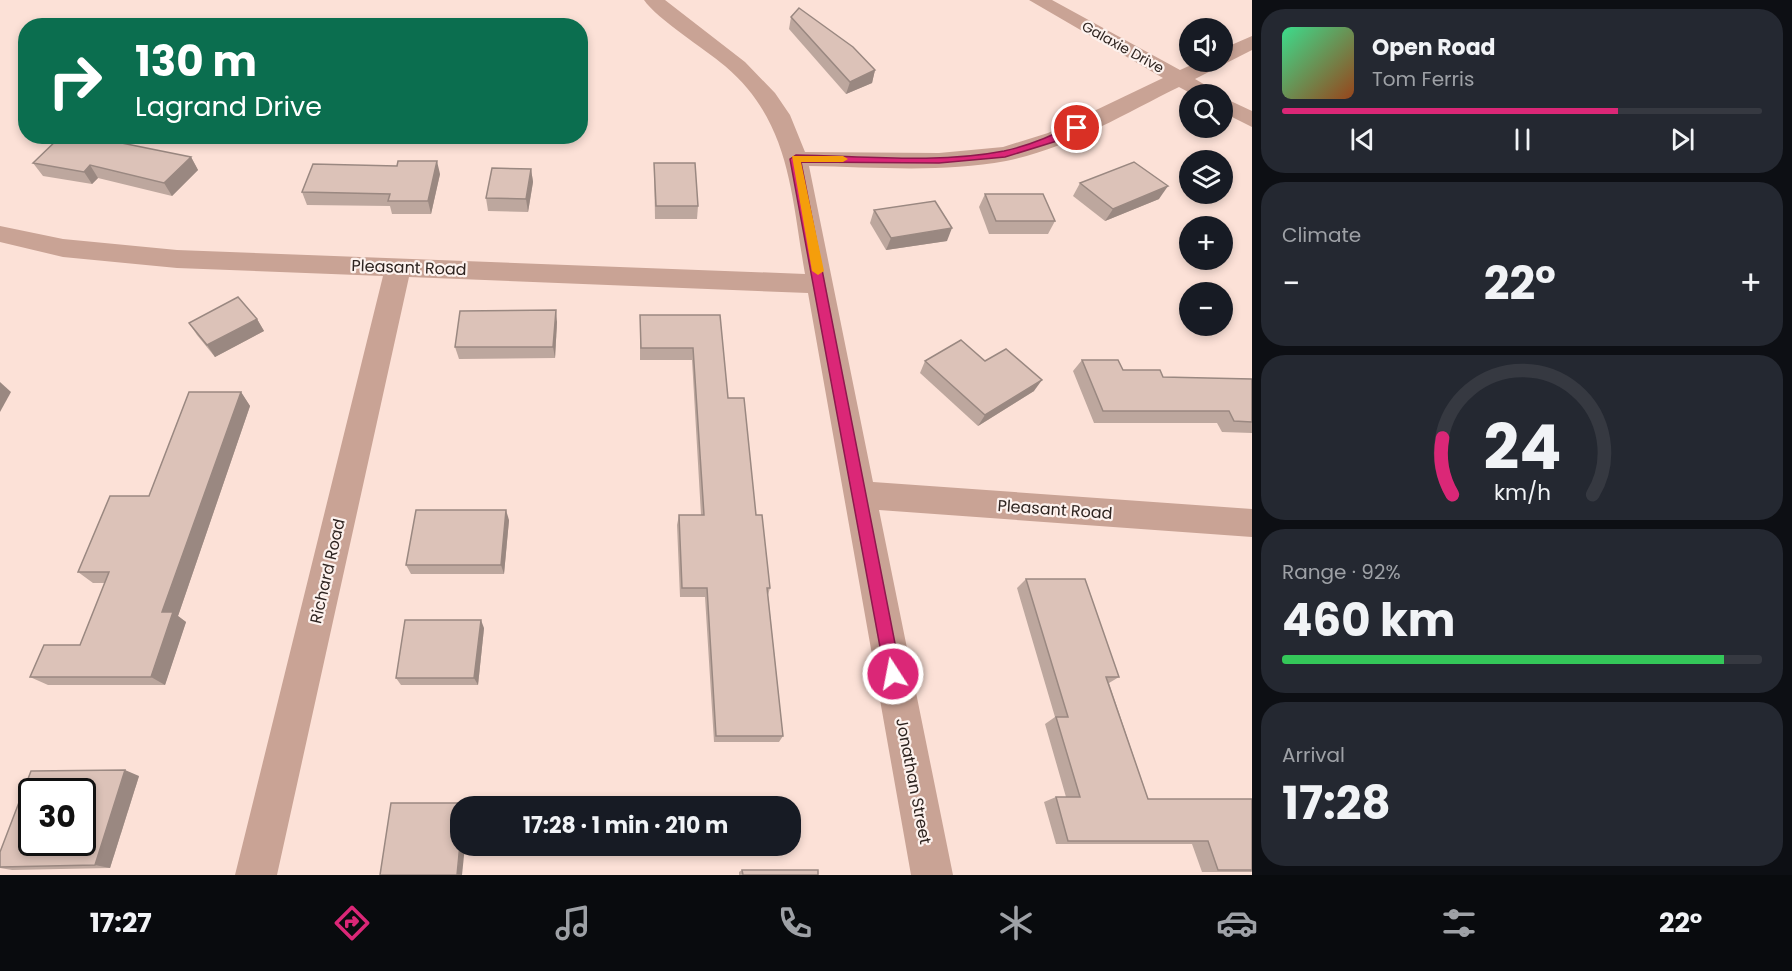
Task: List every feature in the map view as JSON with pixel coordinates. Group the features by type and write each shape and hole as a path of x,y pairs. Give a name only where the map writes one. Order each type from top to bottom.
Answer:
{"street":[{"name":"Jonathan Street","path":"653,0 734,63 755,85 779,116 796,159 932,875"},
{"name":"Galaxie Drive","path":"1038,0 1189,84"},
{"path":"1233,52 1252,42"},
{"path":"796,159 939,160 1005,154 1056,138 1191,72"},
{"path":"1233,109 1252,120"},
{"name":"Pleasant Road","path":"0,234 63,248 177,259 820,284"},
{"name":"Richard Road","path":"256,875 398,267"},
{"name":"Pleasant Road","path":"858,495 1252,523"}],"building":[{"path":"799,8 853,47 875,70 850,82 791,17"},
{"path":"53,144 127,144 191,157 164,183 90,165 84,172 33,163"},
{"path":"398,161 437,161 428,201 388,201 390,194 302,192 313,164 397,166"},
{"path":"1134,162 1168,186 1113,209 1080,183"},
{"path":"654,163 695,163 698,206 656,206"},
{"path":"492,168 531,169 526,199 486,198"},
{"path":"985,194 1043,194 1055,221 996,221"},
{"path":"935,201 952,228 891,238 874,210"},
{"path":"238,297 257,319 207,345 189,323"},
{"path":"556,310 553,347 455,347 460,311"},
{"path":"640,315 720,315 728,398 744,398 756,515 762,515 770,588 767,588 783,736 716,736 707,588 682,588 679,515 704,515 693,348 641,348"},
{"path":"961,340 985,361 1006,349 1042,380 985,415 925,361"},
{"path":"1082,360 1118,360 1123,370 1160,370 1163,377 1252,379 1252,422 1234,421 1229,411 1103,411"},
{"path":"189,392 241,392 162,612 173,612 151,677 30,677 44,645 80,645 109,572 78,572 110,496 149,496"},
{"path":"416,510 506,510 501,565 406,565"},
{"path":"1026,579 1085,579 1119,677 1106,677 1148,799 1252,799 1252,870 1218,870 1208,841 1068,841 1056,797 1080,797 1056,717 1068,717"},
{"path":"405,620 481,620 474,678 396,678"},
{"path":"125,770 95,865 0,867 0,852 18,805 18,856 96,856 96,778 28,778 31,771"},
{"path":"391,803 450,803 450,856 459,856 457,875 380,875"},
{"path":"742,870 818,870 818,875 743,875"}],"slow traffic":[{"path":"818,271 796,159 843,159"}],"route":[{"path":"893,674 796,159 939,160 1005,154 1056,138 1077,128"}]}
